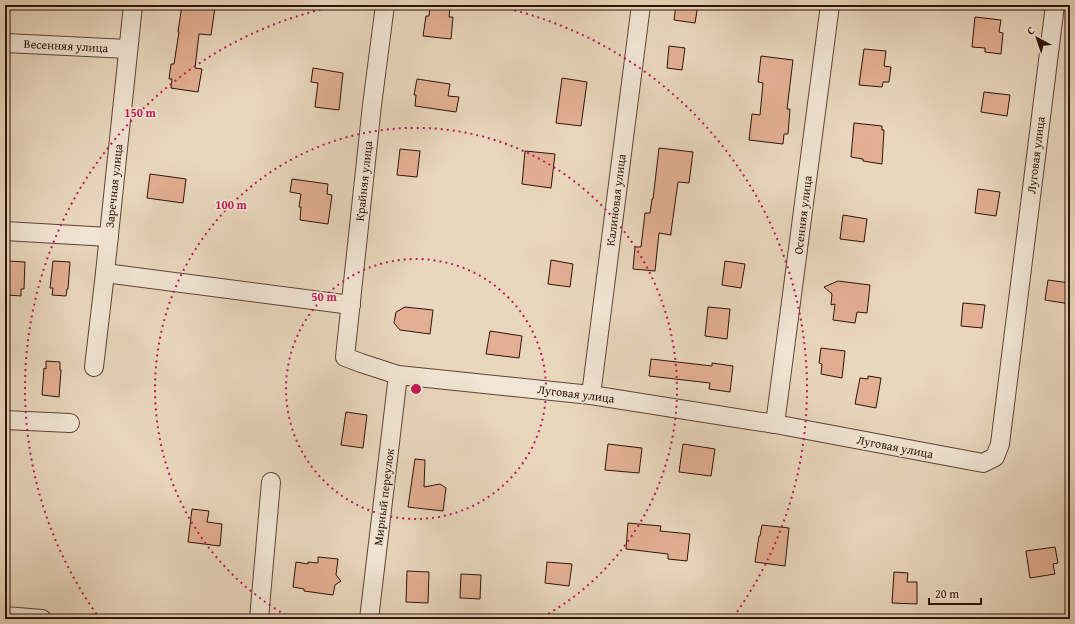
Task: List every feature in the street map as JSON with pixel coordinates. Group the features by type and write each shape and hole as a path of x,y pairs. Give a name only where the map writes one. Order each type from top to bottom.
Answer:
{"street":[{"name":"Заречная улица","path":"94,367 133,5"},
{"name":"Крайняя улица","path":"345,356 371,113 385,5"},
{"name":"Калиновая улица","path":"591,395 641,5"},
{"name":"Осенняя улица","path":"775,424 830,5"},
{"name":"Луговая улица","path":"345,356 360,363 398,375 591,395 775,424 983,463 995,456 1000,444 1055,5"},
{"name":"Весенняя улица","path":"5,43 128,50"},
{"path":"5,231 109,237"},
{"path":"105,273 351,305"},
{"name":"Мирный переулок","path":"370,619 398,375"},
{"path":"5,420 70,423"},
{"path":"259,619 271,482"},
{"path":"5,616 42,619"}],"building":[{"path":"182,5 203,5 215,7 211,35 199,34 195,68 202,69 198,92 171,88 172,79 169,79 171,64 174,64"},
{"path":"676,5 698,5 695,23 674,20"},
{"path":"430,6 450,8 449,17 453,17 451,39 423,36 426,16 429,16"},
{"path":"975,17 1001,20 999,32 1003,33 1001,54 985,52 985,48 972,47"},
{"path":"669,46 685,48 682,70 667,68"},
{"path":"864,49 886,51 884,66 891,67 889,82 883,82 882,87 859,85"},
{"path":"761,56 793,60 787,109 790,109 788,134 784,134 783,144 749,140 752,114 760,115 763,83 758,82"},
{"path":"313,68 343,73 339,110 315,107 318,83 311,82"},
{"path":"562,78 587,82 581,126 556,123"},
{"path":"417,79 450,84 448,96 459,97 456,112 415,106 416,95 414,95"},
{"path":"984,92 1010,95 1007,116 981,112"},
{"path":"854,123 882,126 882,130 884,130 882,164 863,161 863,159 851,157"},
{"path":"659,148 693,152 689,183 678,182 671,235 659,233 655,271 633,269 635,247 641,247 645,213 650,213"},
{"path":"400,149 420,151 417,177 397,175"},
{"path":"525,151 555,154 551,188 522,184"},
{"path":"150,174 186,179 183,203 147,198"},
{"path":"292,179 328,184 327,194 332,195 328,224 300,220 301,207 299,207 301,194 290,192"},
{"path":"978,189 1000,192 996,216 975,213"},
{"path":"843,215 867,219 864,242 840,239"},
{"path":"551,260 573,264 570,287 548,284"},
{"path":"8,261 25,262 24,289 21,289 21,296 7,295 6,288"},
{"path":"53,261 70,262 66,296 52,295 53,288 50,288"},
{"path":"725,261 745,264 741,288 722,285"},
{"path":"1048,280 1070,283 1070,304 1045,300"},
{"path":"838,281 870,285 867,313 857,312 855,323 833,320 835,304 831,305 832,294 824,287"},
{"path":"963,303 985,305 982,328 961,326"},
{"path":"405,307 433,310 430,334 400,330 394,323 396,312"},
{"path":"708,307 730,309 727,339 705,336"},
{"path":"490,331 522,336 519,358 486,354"},
{"path":"821,348 845,351 842,378 821,374 822,364 819,363"},
{"path":"651,359 712,366 712,363 733,366 730,392 709,389 710,383 649,376"},
{"path":"46,361 60,362 61,370 59,397 42,395"},
{"path":"868,376 881,378 876,408 855,404 860,378 868,379"},
{"path":"346,412 367,415 363,448 341,445"},
{"path":"608,444 642,448 639,473 605,470"},
{"path":"683,444 715,449 711,476 679,472"},
{"path":"415,459 425,460 424,487 440,484 446,488 443,511 408,507"},
{"path":"192,509 209,511 207,522 222,524 220,546 188,542"},
{"path":"628,523 661,526 660,531 690,534 687,561 668,559 668,554 626,549"},
{"path":"762,525 789,528 785,566 755,562"},
{"path":"1055,547 1058,563 1053,564 1055,574 1030,578 1026,551"},
{"path":"318,557 338,559 336,575 341,581 335,585 333,595 304,591 304,589 293,587 296,562 308,564 308,562 318,563"},
{"path":"547,562 572,564 569,586 545,583"},
{"path":"407,571 429,572 428,603 406,602"},
{"path":"894,572 908,573 907,582 917,582 917,604 892,603"},
{"path":"461,574 481,575 480,599 460,598"}]}
